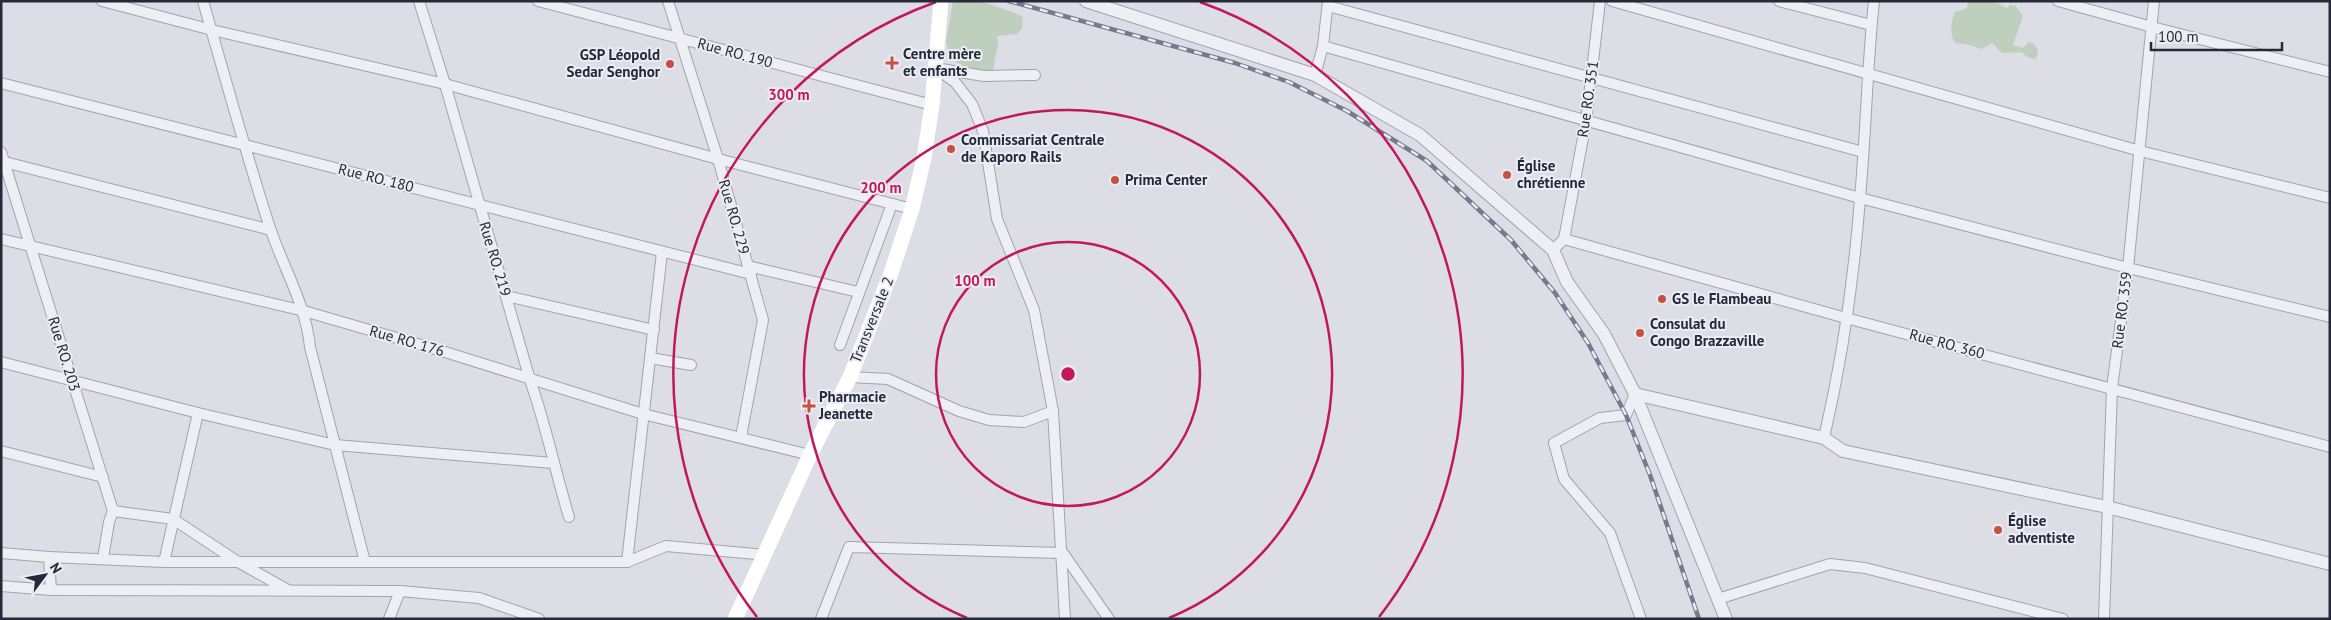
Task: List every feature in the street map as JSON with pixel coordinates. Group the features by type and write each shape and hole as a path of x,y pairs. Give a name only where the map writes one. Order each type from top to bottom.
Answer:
{"main road":[{"name":"Transversale 2","path":"735,619 766,555 810,455 850,377 891,273 912,209 924,158 932,105 941,1"}],"street":[{"path":"102,1 212,30 445,84 718,159 912,209"},
{"path":"203,1 271,230 304,311 308,326 310,348 365,562"},
{"name":"Rue RO. 219","path":"419,1 445,84 530,380 544,419 553,463 569,517"},
{"name":"Rue RO. 190","path":"538,1 932,105"},
{"name":"Rue RO. 229","path":"668,1 718,159 764,320 741,437"},
{"path":"1086,1 1316,75 1420,135 1553,250 1566,282 1604,334 1636,394 1726,619"},
{"name":"Rue RO. 351","path":"1564,239 1586,122 1600,1"},
{"path":"1612,1 2140,151 2330,198"},
{"path":"1779,1 1871,25"},
{"path":"1824,438 1838,378 1860,198 1867,72 1874,1"},
{"path":"2058,1 2330,72"},
{"name":"Rue RO. 359","path":"2104,619 2112,388 2128,268 2154,1"},
{"path":"1316,75 1323,46 1328,4 1592,80 1863,152"},
{"path":"1323,46 1860,198 2128,268 2330,317"},
{"path":"935,68 984,76 1035,75"},
{"path":"935,68 955,82 972,104 982,131 997,219 1034,310 1053,411 1063,553 1065,619"},
{"name":"Rue RO. 180","path":"1,83 662,252 858,292"},
{"path":"2,158 271,230"},
{"name":"Rue RO. 203","path":"2,158 113,511 103,558"},
{"path":"840,345 892,204"},
{"name":"Rue RO. 176","path":"1,239 304,311 445,352 643,414 810,455"},
{"path":"1553,250 1564,239"},
{"name":"Rue RO. 360","path":"1564,239 1846,318 2330,447"},
{"path":"627,562 662,252"},
{"path":"506,296 654,330"},
{"path":"650,358 691,365"},
{"path":"1,362 198,413 335,444 553,463"},
{"path":"850,377 888,379 959,411 989,420 1024,422 1053,411"},
{"path":"1636,394 1824,438 1843,451 2107,507 2330,564"},
{"path":"1636,394 1626,415 1600,418 1554,443 1564,479 1610,533 1641,619"},
{"path":"164,562 198,413"},
{"path":"1,451 103,477"},
{"path":"113,511 173,519 238,562 289,591"},
{"path":"1,552 49,557 164,562 627,562 666,546 766,555"},
{"path":"821,619 849,547 1063,553"},
{"path":"1063,553 1109,619"},
{"path":"49,557 51,590"},
{"path":"1718,599 1830,564 1865,568 2063,619"},
{"path":"1,586 51,590 400,591 479,598 538,619"},
{"path":"389,619 400,591"}],"green space":[{"path":"953,1 978,1 1023,17 1022,28 1017,34 997,36 998,44 993,70 987,72 976,71 950,58 946,41"},
{"path":"1968,1 1994,1 2007,8 2010,5 2016,6 2023,16 2013,45 2023,48 2029,42 2034,44 2038,51 2036,59 2027,57 2022,52 2002,53 1992,43 1981,49 1955,43 1951,32 1955,12 1967,8"}],"railway":[{"path":"1009,1 1235,63 1289,82 1347,111 1427,161 1511,240 1555,293 1588,343 1626,415 1650,475 1699,619"}],"place":[{"name":"Centre mère et enfants","path":"892,63"},
{"name":"GSP Léopold Sedar Senghor","path":"670,64"},
{"name":"Commissariat Centrale de Kaporo Rails","path":"951,149"},
{"name":"Église chrétienne","path":"1507,175"},
{"name":"Prima Center","path":"1115,180"},
{"name":"GS le Flambeau","path":"1662,299"},
{"name":"Consulat du Congo Brazzaville","path":"1640,333"},
{"name":"Pharmacie Jeanette","path":"809,406"},
{"name":"Église adventiste","path":"1998,530"}]}
